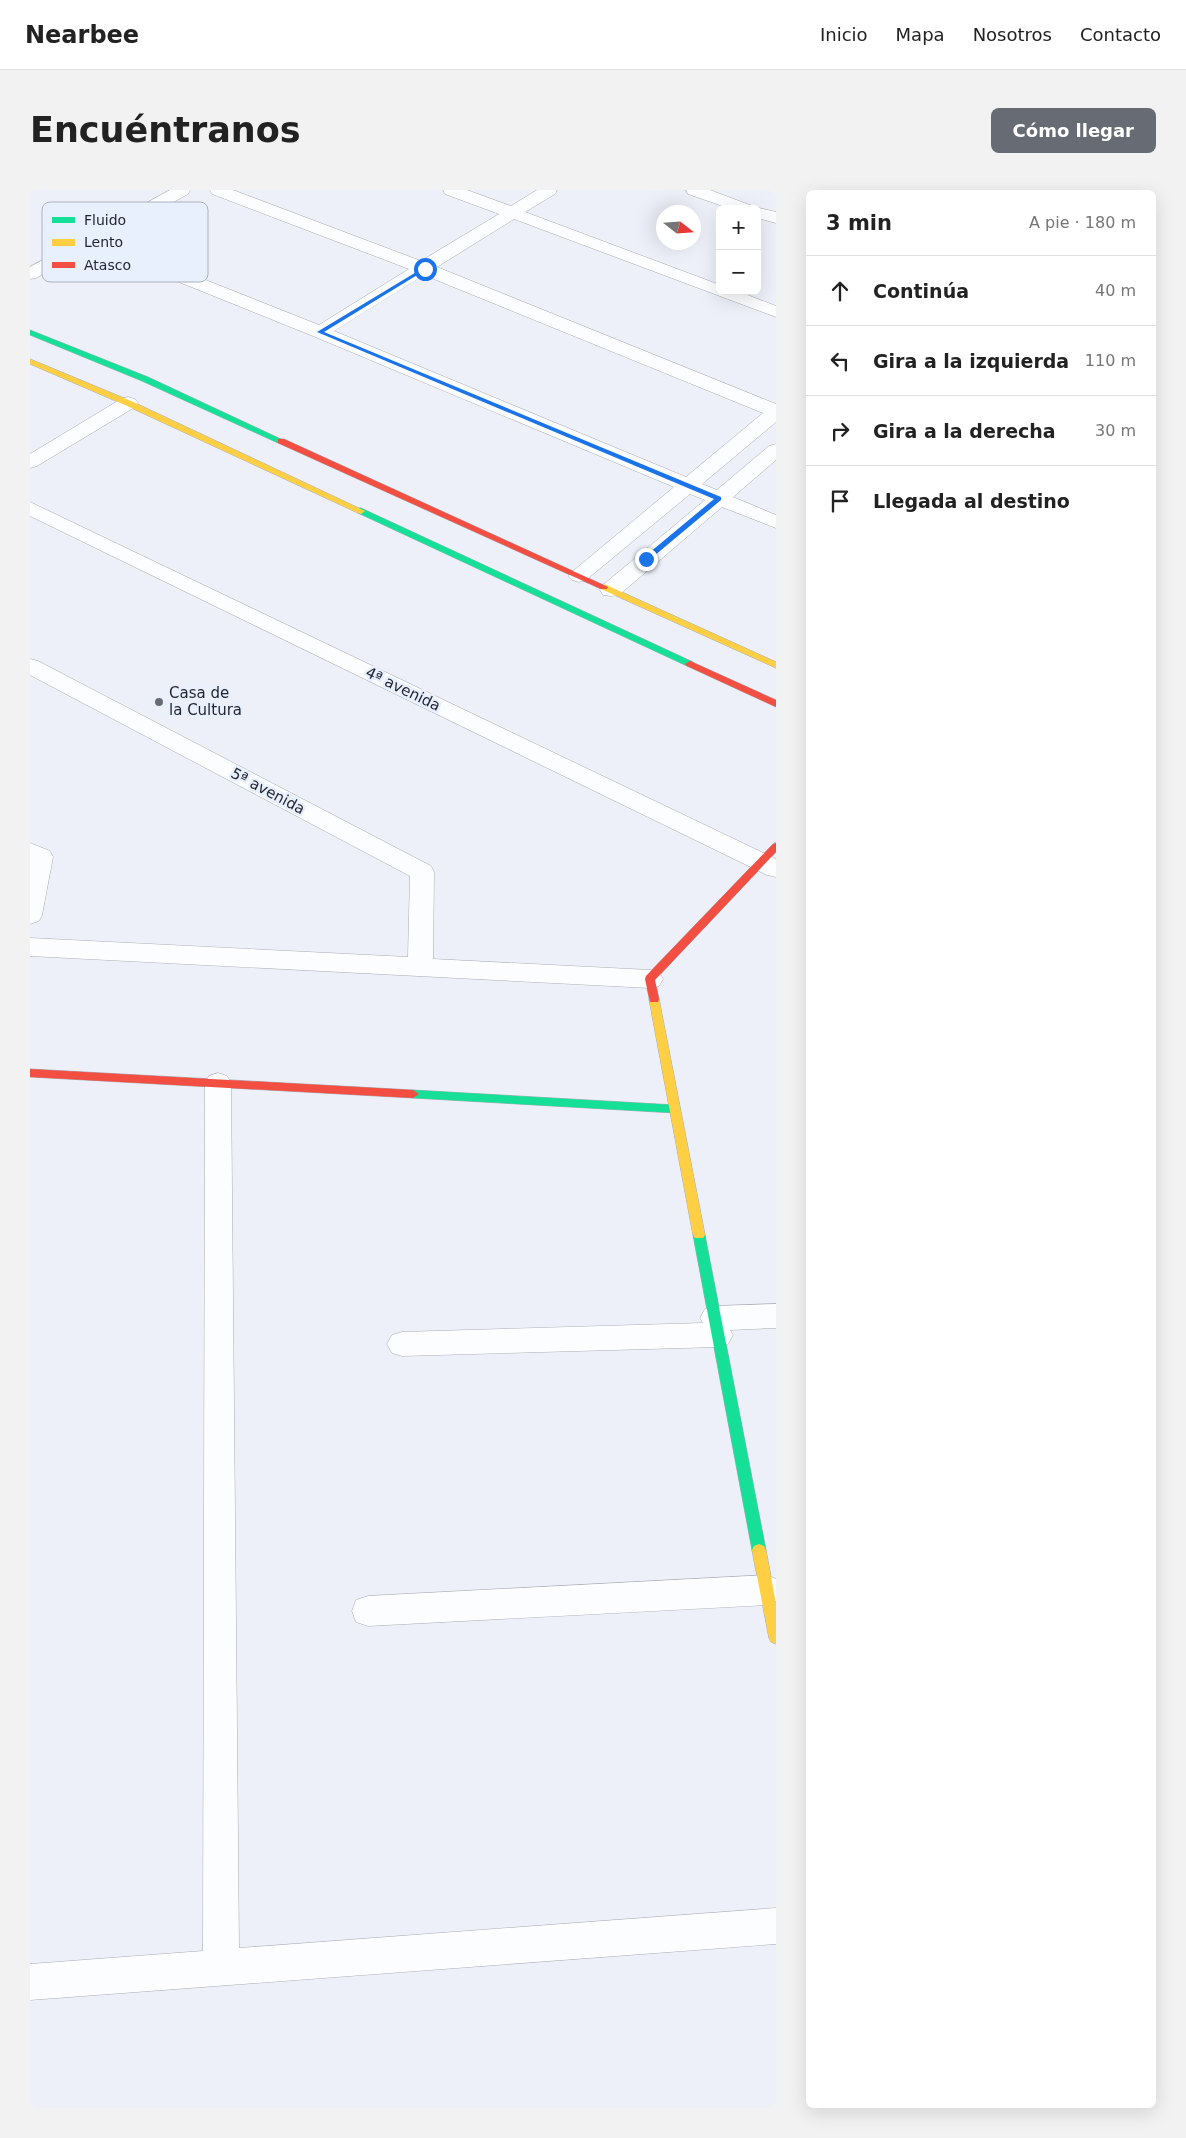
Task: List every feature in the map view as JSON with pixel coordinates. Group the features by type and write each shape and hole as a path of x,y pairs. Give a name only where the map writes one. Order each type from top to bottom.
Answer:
{"main road":[{"path":"30,332 145,379 776,665"},
{"path":"30,361 128,403 776,704"},
{"path":"771,859 650,979 716,1326 768,1550 767,1590 776,1638"},
{"path":"30,1073 675,1108"}],"street":[{"path":"161,202 182,190"},
{"path":"218,190 425,269 776,411 579,576"},
{"path":"452,190 716,289"},
{"path":"320,332 425,269 549,190"},
{"path":"694,190 737,205"},
{"path":"761,213 776,218"},
{"path":"30,274 42,268"},
{"path":"195,282 776,522"},
{"path":"731,295 776,312"},
{"path":"30,462 128,403"},
{"path":"611,590 776,450"},
{"name":"4ª avenida","path":"30,508 771,859"},
{"name":"5ª avenida","path":"30,666 422,872 420,968"},
{"path":"30,851 41,857 30,915"},
{"path":"30,948 650,979"},
{"path":"218,1083 221,1968"},
{"path":"402,1344 716,1326 776,1316"},
{"path":"368,1611 767,1590"},
{"path":"30,1982 776,1926"}],"traffic: fast":[{"path":"30,332 145,379 281,441"},
{"path":"361,511 690,664"},
{"path":"413,1094 675,1109"},
{"path":"699,1235 759,1550"}],"traffic: slow":[{"path":"30,361 128,403 361,511"},
{"path":"604,587 776,665"},
{"path":"654,999 699,1235"},
{"path":"759,1550 776,1638"}],"traffic: jam":[{"path":"281,441 604,587"},
{"path":"690,664 776,704"},
{"path":"654,999 650,979 776,846"},
{"path":"30,1073 413,1094"}],"place":[{"name":"Casa de la Cultura","path":"159,702"}],"route":[{"path":"425,269 320,332 719,498 646,559"}]}
